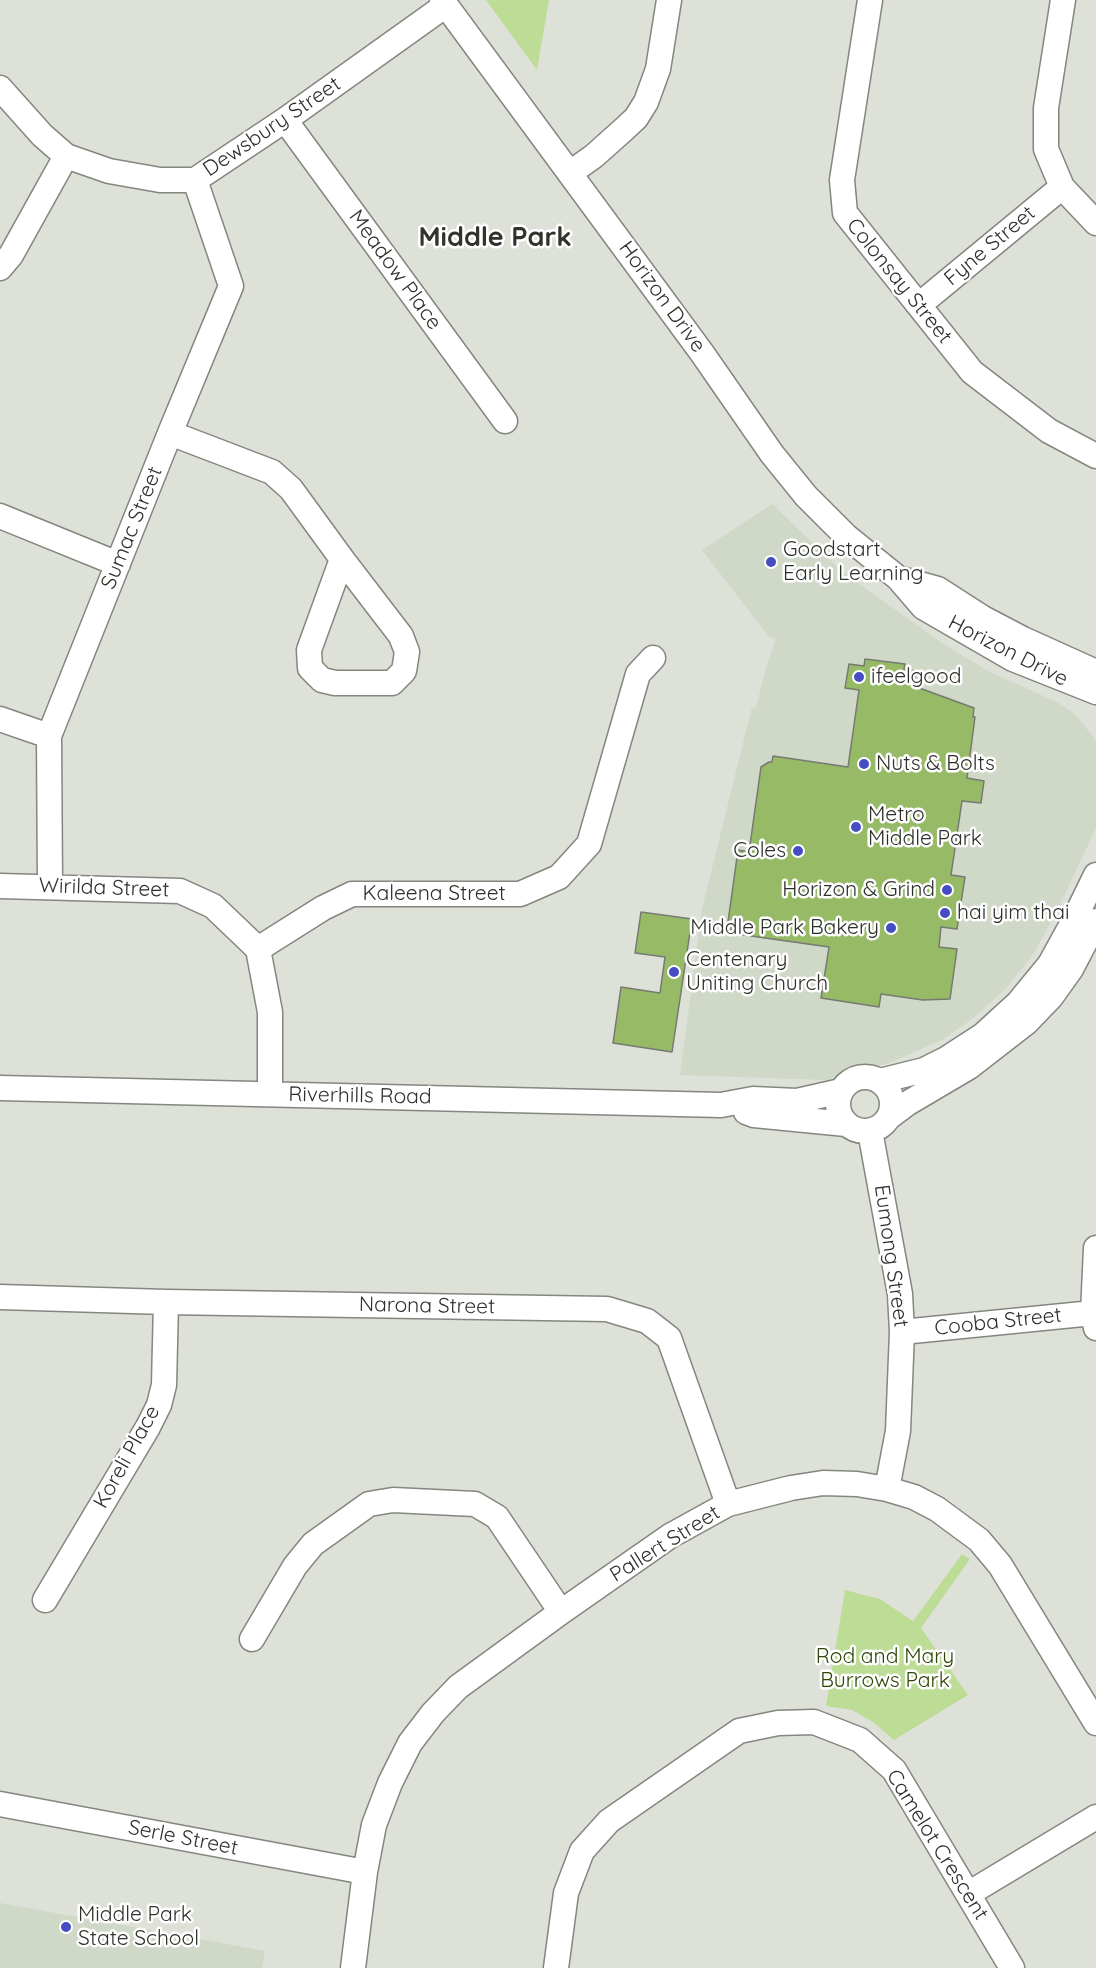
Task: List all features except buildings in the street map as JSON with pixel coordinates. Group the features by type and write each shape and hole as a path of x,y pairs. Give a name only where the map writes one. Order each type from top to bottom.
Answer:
{"street":[{"path":"570,173 594,156 636,118 646,102 658,69 669,0"},
{"name":"Colonsay Street","path":"870,0 842,180 845,213 972,372 1049,431 1096,456"},
{"path":"1063,0 1046,108 1046,149 1062,187 1096,223"},
{"name":"Horizon Drive","path":"444,3 702,352 772,454 806,496 846,536 898,578 923,607 1013,659 1095,688"},
{"name":"Dewsbury Street","path":"0,88 42,135 66,156 109,171 160,180 195,180 285,120 444,3"},
{"name":"Meadow Place","path":"285,120 505,421"},
{"path":"0,268 11,255 66,156"},
{"name":"Sumac Street","path":"50,886 50,736 231,286 195,180"},
{"name":"Fyne Street","path":"919,305 1062,187"},
{"path":"170,433 272,472 291,489 401,636 407,652 404,671 392,683 335,683 322,680 310,668 309,650 342,559"},
{"path":"0,516 118,564"},
{"name":"Kaleena Street","path":"258,950 323,908 352,894 520,894 559,877 589,844 638,674 653,658"},
{"path":"0,719 50,736"},
{"path":"1096,875 1050,964 1018,1003 983,1035 924,1070 880,1080 861,1077 853,1079 841,1091 838,1099 838,1108 846,1124 861,1131 879,1124 908,1103 969,1067 1027,1022 1051,997 1071,969 1096,921"},
{"name":"Wirilda Street","path":"0,886 180,891 213,906 258,950"},
{"path":"258,950 270,1012 270,1094"},
{"path":"879,1124 892,1106 891,1095 880,1080"},
{"name":"Riverhills Road","path":"0,1088 721,1105 753,1099 797,1101 841,1091"},
{"name":"Riverhills Road","path":"721,1105 754,1115 846,1124"},
{"name":"Eumong Street","path":"879,1124 900,1294 902,1332 898,1431 886,1489"},
{"path":"1095,1321 1096,1248"},
{"name":"Narona Street","path":"0,1297 607,1309 647,1321 669,1338 728,1504"},
{"name":"Koreli Place","path":"45,1600 159,1405 164,1385 166,1302"},
{"name":"Cooba Street","path":"902,1332 1095,1321"},
{"name":"Pallert Street","path":"353,1968 365,1872 374,1825 390,1783 410,1743 433,1713 458,1687 561,1612 670,1536 728,1504 791,1488 823,1483 857,1484 886,1489 914,1497 938,1509 979,1540 1000,1565 1096,1723"},
{"path":"252,1639 295,1566 314,1544 369,1504 393,1500 475,1504 497,1517 561,1612"},
{"name":"Camelot Crescent","path":"556,1968 566,1893 582,1851 609,1821 739,1731 778,1723 814,1722 861,1740 894,1770 1012,1968"},
{"name":"Serle Street","path":"0,1804 365,1872"},
{"path":"968,1894 1096,1816"}],"shaded area":[{"path":"772,504 844,573 942,643 990,672 1059,703 1077,716 1096,741 1096,828 1056,913 1034,953 1008,986 968,1022 940,1041 889,1063 826,1080 680,1075 702,909 752,707 756,708 776,639 769,637 702,550"},
{"name":"Middle Park State School","path":"0,1903 265,1951 262,1968 0,1968"}],"green space":[{"path":"486,0 549,0 537,70"},
{"name":"Rod and Mary Burrows Park","path":"962,1554 970,1559 921,1628 968,1695 894,1740 873,1722 852,1710 826,1706 845,1590 880,1599 913,1621"}],"place":[{"name":"Goodstart Early Learning","path":"771,562"},
{"name":"ifeelgood","path":"859,677"},
{"name":"Nuts & Bolts","path":"864,764"},
{"name":"Metro Middle Park","path":"856,827"},
{"name":"Coles","path":"798,851"},
{"name":"Horizon & Grind","path":"947,890"},
{"name":"hai yim thai","path":"945,913"},
{"name":"Middle Park Bakery","path":"891,928"},
{"name":"Centenary Uniting Church","path":"674,972"},
{"name":"Middle Park State School","path":"66,1927"}],"district":[{"name":"Middle Park","path":"495,238"}]}
